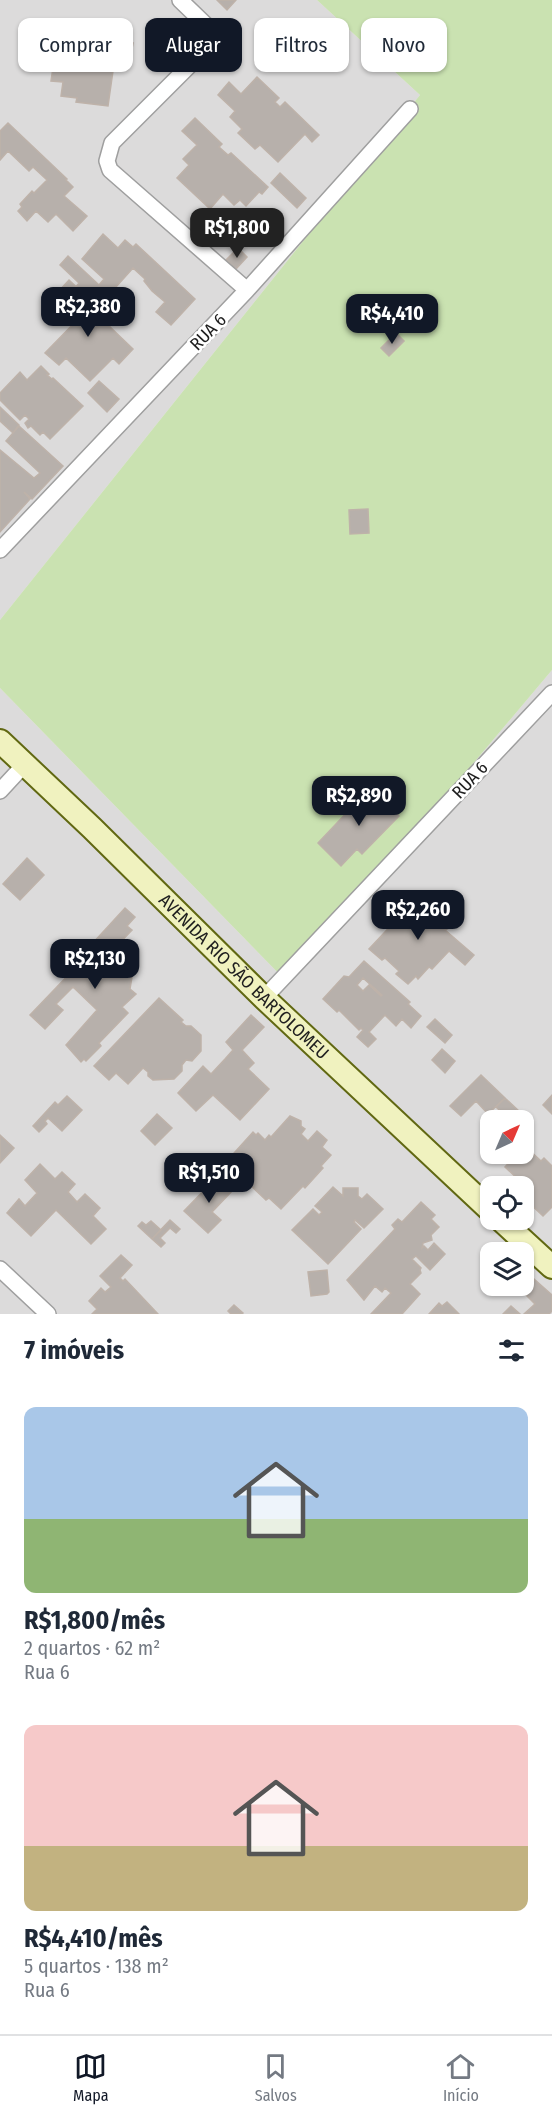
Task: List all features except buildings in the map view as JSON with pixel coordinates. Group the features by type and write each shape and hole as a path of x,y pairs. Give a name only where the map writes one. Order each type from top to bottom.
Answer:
{"street":[{"path":"180,0 210,29 213,42 112,143 107,161 110,170 247,290"},
{"name":"RUA 6","path":"0,550 247,290 410,109"},
{"name":"RUA 6","path":"264,998 552,693"},
{"name":"AVENIDA RIO SÃO BARTOLOMEU","path":"0,741 264,998 480,1201"},
{"path":"0,791 25,764"},
{"path":"512,1230 552,1266"},
{"path":"0,1269 48,1314"}],"shaded area":[{"path":"0,0 317,0 337,18 254,18 254,72 349,72 349,30 361,41 361,72 395,72 420,95 0,620"},
{"path":"552,670 552,1314 0,1314 0,688 288,983"}],"green space":[{"path":"317,0 552,0 552,670 288,983 0,688 0,620 420,95 395,72 447,72 447,18 361,18 361,41 349,30 349,18 337,18"}]}
